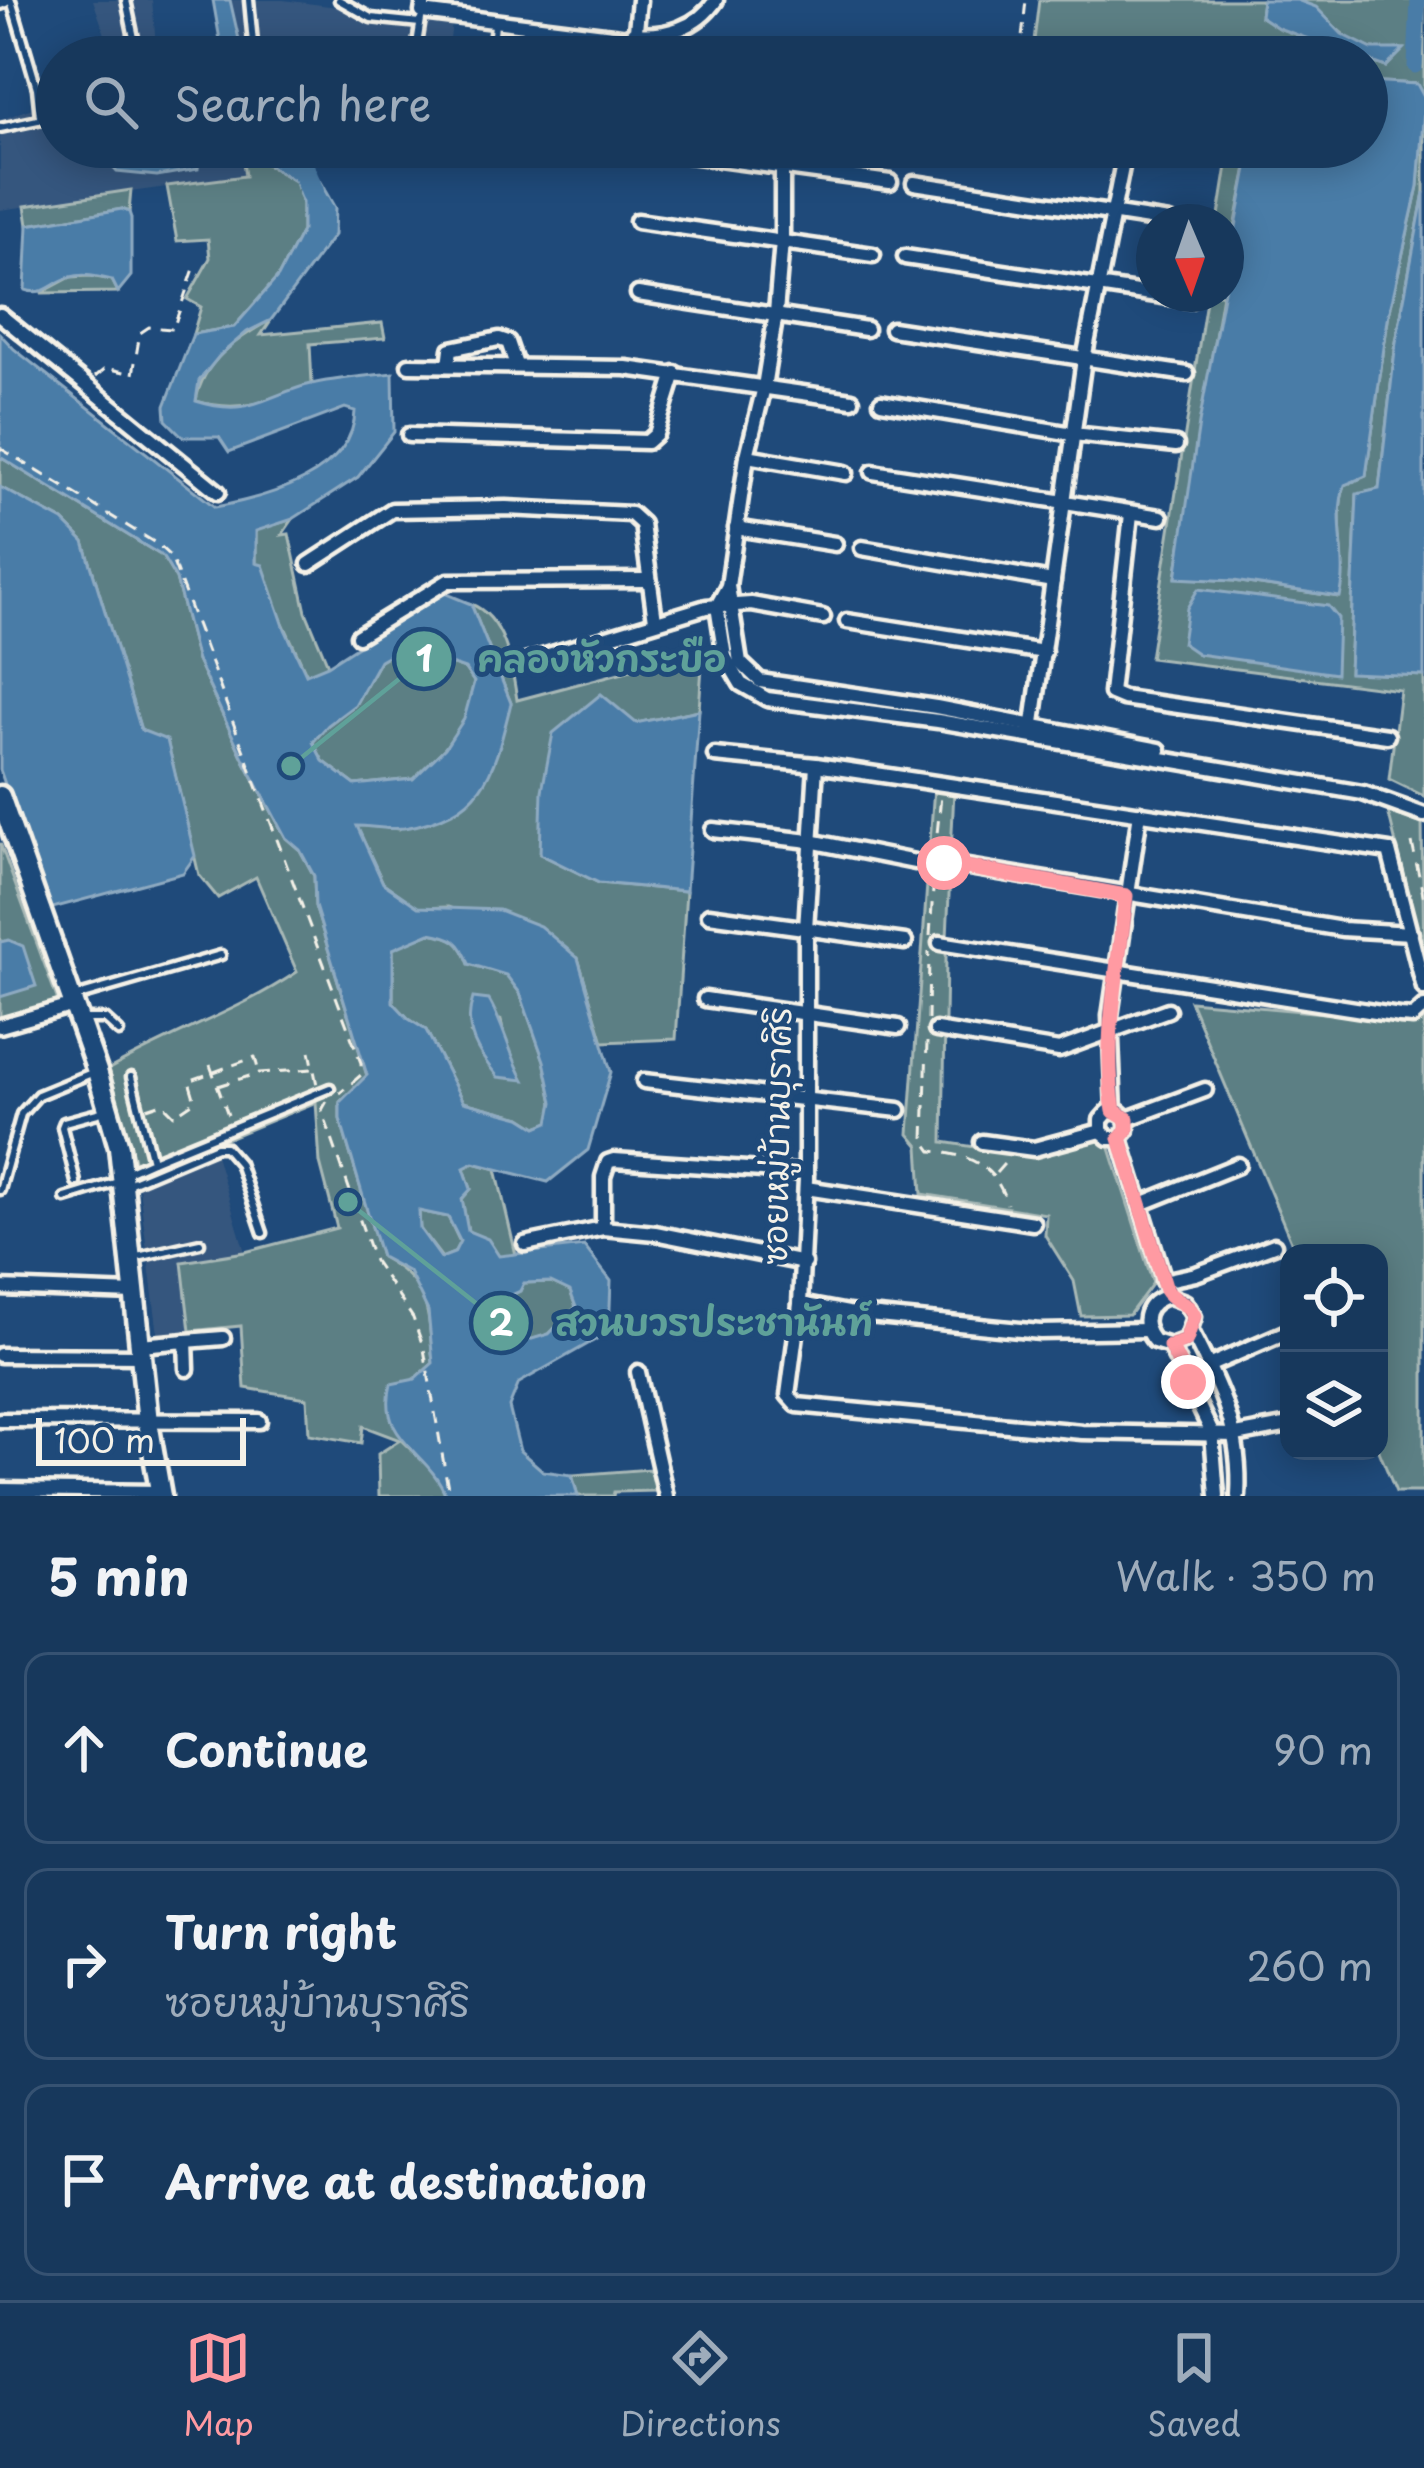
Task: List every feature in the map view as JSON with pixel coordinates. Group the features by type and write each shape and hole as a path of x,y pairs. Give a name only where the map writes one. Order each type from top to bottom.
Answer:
{"street":[{"path":"634,34 639,0"},
{"path":"631,36 665,34 688,26 716,0"},
{"path":"422,12 597,36"},
{"path":"774,693 740,662 728,586 747,456 776,313 782,241 780,168"},
{"path":"794,168 890,182"},
{"path":"1032,731 1084,359 1122,168"},
{"path":"914,183 1136,216"},
{"path":"638,221 874,255"},
{"path":"905,257 1136,292"},
{"path":"638,294 866,329"},
{"path":"0,315 218,492"},
{"path":"892,329 1187,374"},
{"path":"449,365 451,349 499,340 508,342 516,365"},
{"path":"409,365 675,373 852,400"},
{"path":"409,435 647,442 656,434 675,373"},
{"path":"881,402 1073,434 1176,445"},
{"path":"747,456 846,473"},
{"path":"873,472 1161,517"},
{"path":"309,564 392,510 599,510 637,516 655,620"},
{"path":"1131,514 1111,693 1387,736"},
{"path":"736,528 835,544"},
{"path":"862,548 1053,581"},
{"path":"358,635 448,581 648,580"},
{"path":"728,586 717,606 722,646 741,684 774,693 1032,731 1363,793 1424,810"},
{"path":"519,664 655,620 717,606 823,617"},
{"path":"847,621 1044,652"},
{"path":"715,755 816,765 1389,850 1424,988"},
{"name":"ซอยหมู่บ้านบุราศิริ","path":"816,765 806,928 806,1180 800,1304 1040,1332 1147,1330"},
{"path":"0,796 97,1071 125,1179 148,1422 161,1494 0,1490"},
{"path":"1114,1111 1110,1032 1140,813"},
{"path":"712,830 915,862"},
{"path":"944,863 1342,929 1411,933"},
{"path":"710,915 905,942"},
{"path":"940,944 1400,1016 1413,1017 1424,1007"},
{"path":"705,999 898,1027"},
{"path":"0,1026 75,1007"},
{"path":"936,1030 1059,1050 1168,1010"},
{"path":"644,1081 899,1110"},
{"path":"1127,1119 1205,1090"},
{"path":"1114,1111 1127,1119"},
{"path":"1114,1111 1101,1120 1101,1131 1109,1138 1120,1138 1127,1130 1127,1119"},
{"path":"982,1142 1018,1148 1052,1146 1101,1131"},
{"path":"1120,1138 1162,1281 1169,1296 1191,1309 1192,1333 1236,1436 1238,1496"},
{"path":"603,1228 603,1177 608,1162 614,1160 806,1180 1033,1222"},
{"path":"1141,1204 1238,1165"},
{"path":"525,1244 603,1228 655,1233 804,1263"},
{"path":"1162,1281 1196,1274 1274,1245"},
{"path":"0,1288 134,1293"},
{"path":"1169,1296 1148,1309 1147,1330 1154,1341 1170,1346 1212,1433 1217,1496"},
{"path":"800,1304 788,1395 797,1405 1082,1432 1236,1436 1280,1427"},
{"path":"1170,1346 1192,1333"},
{"path":"1208,1366 1280,1334"},
{"path":"0,1355 140,1350 223,1338"},
{"path":"186,1340 187,1369"},
{"path":"638,1372 666,1496"},
{"path":"0,1420 259,1420"}],"lane":[{"path":"127,0 134,36"},
{"path":"249,0 252,36"},
{"path":"339,0 357,4 371,17 422,12"},
{"path":"5,1 36,85"},
{"path":"494,36 495,24"},
{"path":"558,31 558,36"},
{"path":"0,128 36,119"},
{"path":"75,1007 220,955"},
{"path":"75,1007 105,1019 119,1032"},
{"path":"0,1190 21,1114 38,1095 97,1071"},
{"path":"131,1077 152,1161"},
{"path":"125,1179 152,1161 330,1088"},
{"path":"76,1181 64,1122 109,1110"},
{"path":"65,1198 225,1147 238,1163 263,1233"},
{"path":"130,1258 200,1243"}],"path":[{"path":"1022,36 1026,0"},
{"path":"85,387 106,368 134,374 140,333 148,327 173,329 196,262"},
{"path":"0,448 171,557 361,1063 361,1075 350,1088 322,1109 374,1261 413,1318 424,1348 448,1488 442,1496"},
{"path":"1412,842 1424,899"},
{"path":"336,996 347,990"},
{"path":"310,1052 318,1093 326,1102"},
{"path":"139,1111 162,1103 174,1115 195,1101 189,1082 211,1068 255,1057 259,1073"},
{"path":"211,1068 233,1129"},
{"path":"218,1086 259,1073 314,1069"},
{"path":"994,1176 1018,1148"}],"shaded area":[{"path":"93,0 152,0 155,36 106,36"},
{"path":"213,0 230,0 238,36 219,36"},
{"path":"230,0 283,0 452,22 450,36 238,36"},
{"path":"1262,0 1297,0 1316,7 1346,36 1300,36 1260,16"},
{"path":"1388,49 1404,49 1388,65"},
{"path":"1388,82 1417,84 1424,97 1418,186 1388,319 1366,476 1345,485 1341,498 1340,597 1234,581 1176,578 1220,312 1244,312 1244,204 1240,204 1247,168 1388,168"},
{"path":"36,107 36,168 244,168 246,176 0,210 0,120"},
{"path":"113,168 198,168 157,176"},
{"path":"274,168 308,168 315,173 335,208 334,235 271,320 247,332 220,355 199,381 196,401 246,406 316,383 393,373 394,432 358,477 293,519 256,531 256,563 263,565 306,674 328,665 442,592 471,604 511,703 491,770 469,801 431,822 392,829 357,826 383,883 418,907 499,910 540,926 578,958 611,1072 588,1150 548,1182 474,1163 464,1168 471,1189 462,1199 468,1231 488,1239 499,1256 584,1246 611,1281 609,1332 519,1383 509,1407 520,1451 543,1471 572,1475 578,1496 446,1496 398,1433 391,1420 391,1384 415,1379 433,1363 428,1311 409,1272 381,1257 340,1119 340,1102 367,1075 315,906 314,876 300,850 286,838 197,661 176,579 162,556 0,457 0,334 215,507 281,489 323,467 351,433 355,411 345,408 229,452 219,437 183,437 166,420 165,406 193,334 234,327 278,277 302,231 302,201 296,182","holes":["413,641 436,644 450,664 465,669 474,682 464,719 445,748 413,779 355,785 323,761 313,742 355,705 380,660","430,933 459,945 469,964 506,975 520,993 544,1061 553,1102 549,1122 537,1127 521,1117 463,1102 426,1030 393,1002 393,949","419,1211 448,1217 460,1241 454,1253 441,1258 420,1229","551,1282 570,1291 576,1307 549,1334 522,1342 505,1321 503,1299 520,1291 524,1283"]},
{"path":"1424,192 1424,676 1349,673 1357,494 1379,489 1396,342"},
{"path":"122,209 131,218 131,276 118,292 112,280 87,275 38,292 25,290 28,225"},
{"path":"0,487 63,521 84,542 141,730 167,740 195,856 183,873 49,909 0,770"},
{"path":"1198,589 1328,606 1338,618 1336,674 1198,654 1182,643 1187,608"},
{"path":"601,694 636,723 699,710 686,891 599,883 540,854 542,791 553,733"},
{"path":"0,942 23,946 36,986 0,997"},
{"path":"473,998 489,1000 524,1080 498,1077 484,1059 469,1020"},
{"path":"216,1155 245,1252 182,1262 190,1331 158,1334 139,1187"}],"green space":[{"path":"1039,0 1262,0 1260,16 1300,36 1035,36"},
{"path":"1297,0 1424,0 1424,97 1416,84 1388,82 1388,65 1403,49 1388,50 1388,36 1347,36"},
{"path":"1424,108 1424,192 1396,342 1379,489 1357,495 1349,672 1424,676 1424,796 1389,779 1400,690 1150,658 1204,312 1219,312 1176,577 1339,597 1341,499 1345,485 1366,476 1388,319 1418,186"},
{"path":"244,168 273,168 296,182 302,201 302,231 278,277 234,327 193,334 201,307 187,299 210,258 208,239 177,241 167,186 245,176"},
{"path":"1227,168 1247,168 1240,204 1221,204"},
{"path":"131,190 129,212 122,209 28,225 25,206"},
{"path":"71,277 112,280 118,292 41,293"},
{"path":"271,320 261,335 382,323 385,338 310,344 312,384 283,396 241,406 196,401 213,363"},
{"path":"0,457 162,556 176,579 197,661 286,838 300,850 314,876 315,906 367,1076 340,1102 340,1119 381,1257 410,1278 428,1314 433,1363 415,1379 402,1441 440,1478 446,1496 379,1496 378,1454 400,1440 363,1426 361,1443 309,1434 307,1398 245,1388 241,1326 190,1331 182,1262 245,1252 337,1228 320,1163 316,1102 138,1175 109,1069 297,972 256,877 218,898 199,875 167,741 141,731 84,542 63,521 0,487"},
{"path":"293,519 282,535 289,534 306,612 328,665 307,675 256,564 256,530"},
{"path":"471,604 500,632 517,700 703,651 699,710 636,723 540,854 599,883 686,891 676,1039 603,1042 578,958 448,907 418,908 383,883 356,825 399,829 511,703"},
{"path":"413,641 436,644 450,664 465,669 474,682 465,719 445,748 413,779 355,785 323,761 313,742 355,705 380,660"},
{"path":"934,787 954,790 943,1142 1025,1155 1096,1139 1109,1145 1153,1283 1129,1315 1081,1316 1074,1281 1045,1235 1046,1214 922,1194 919,1146 909,1134"},
{"path":"1388,811 1422,824 1424,959"},
{"path":"0,843 58,1001 0,1018"},
{"path":"430,933 459,945 469,964 507,975 520,993 544,1060 553,1103 550,1122 537,1127 521,1117 463,1102 426,1030 393,1002 393,948","holes":["501,1020 506,1047 523,1079 471,1034"]},
{"path":"1190,1001 1424,1022 1424,1492 1396,1492 1383,1460 1388,1460 1388,1244 1292,1244"},
{"path":"474,1163 496,1169 516,1255 499,1257 488,1240 468,1231 462,1199 471,1189 464,1168"},
{"path":"419,1211 448,1217 460,1242 454,1253 442,1258 420,1229"},
{"path":"551,1282 570,1291 576,1307 549,1334 522,1343 505,1321 503,1299 520,1291 523,1283"},
{"path":"650,1469 657,1491 614,1492 613,1496 578,1496 572,1475"}],"waterway":[{"path":"1415,66 1418,0"},
{"path":"303,168 312,192"}],"place":[{"name":"คลองหัวกระบือ","path":"291,766"},
{"name":"สวนบวรประชานันท์","path":"348,1202"}],"route":[{"path":"944,863 1126,896 1110,1016 1111,1096 1114,1111 1127,1119 1127,1130 1120,1138 1166,1290 1185,1302 1194,1316 1192,1333 1170,1346 1188,1382"}]}
